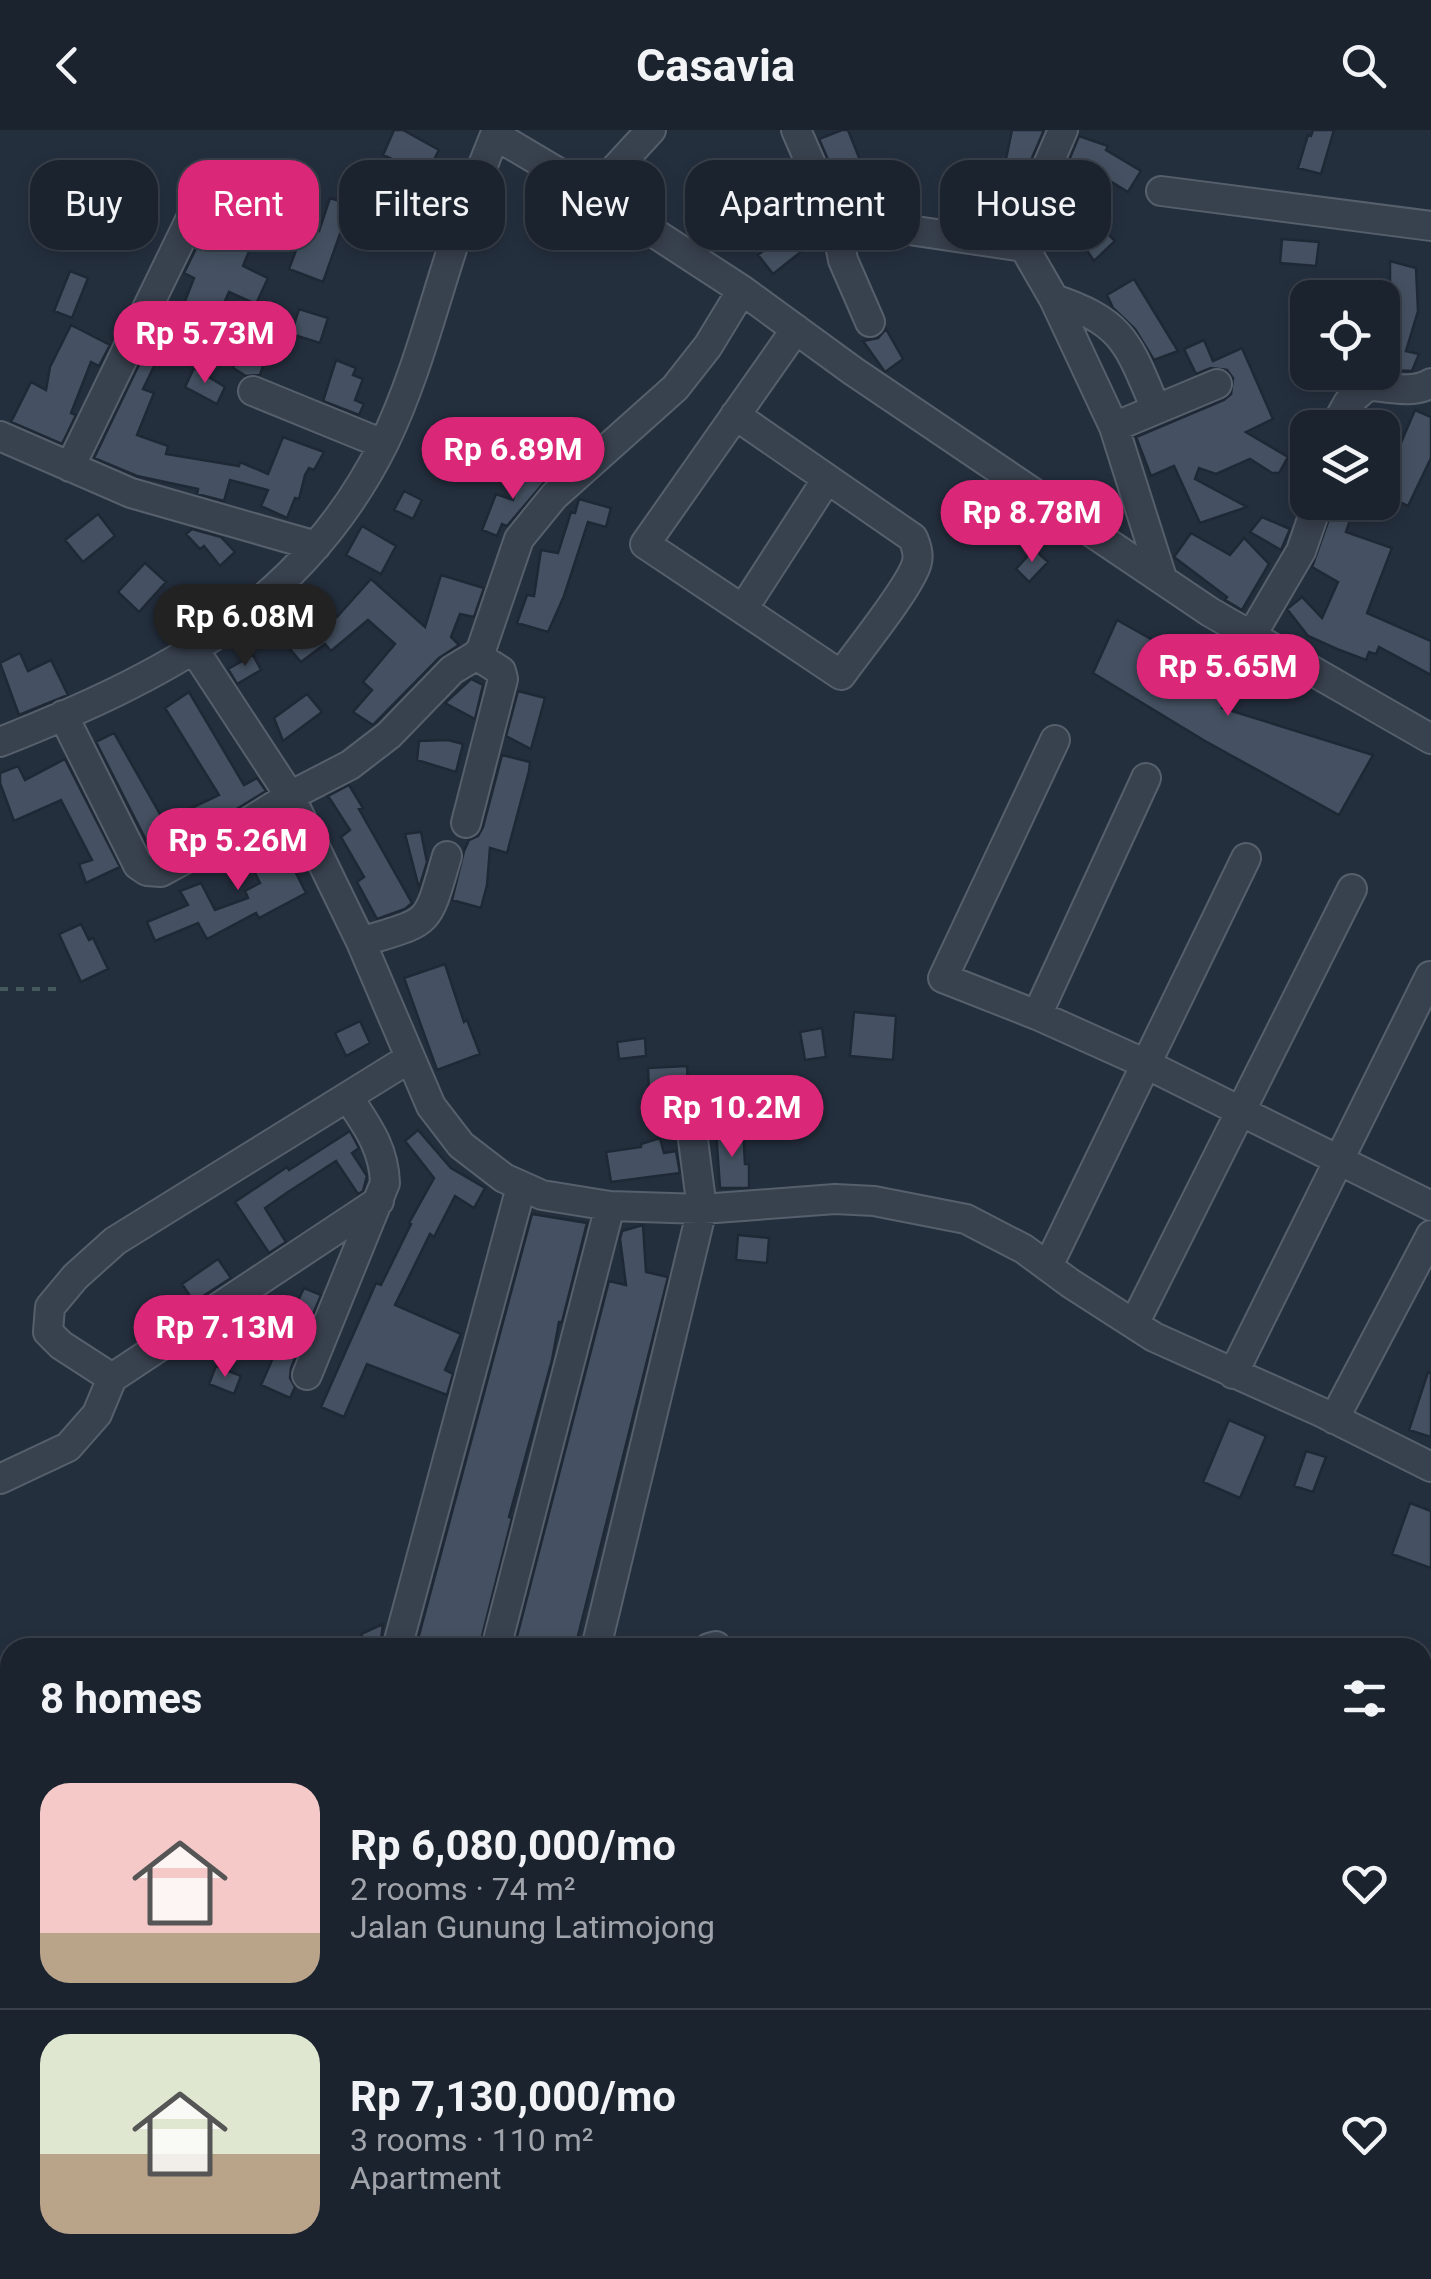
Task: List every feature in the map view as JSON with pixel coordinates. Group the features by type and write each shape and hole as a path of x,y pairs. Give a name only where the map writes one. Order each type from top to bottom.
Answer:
{"street":[{"path":"623,160 651,130"},
{"path":"796,130 809,160"},
{"path":"1050,160 1063,130"},
{"path":"0,742 195,651 276,588 316,546 344,510 383,444 424,343 455,240 496,132 541,160"},
{"path":"1161,190 1431,226"},
{"path":"665,240 1250,638 1428,731"},
{"path":"70,467 178,245"},
{"path":"840,250 870,322"},
{"path":"1026,250 1054,299 1114,427 1162,578"},
{"path":"63,715 138,865 148,871 161,872 369,753 452,670 484,647 519,539 554,496 675,388 708,346 742,290"},
{"path":"1054,299 1110,324 1128,345 1156,409"},
{"path":"735,416 913,538 917,547 917,562 908,580 841,675 645,544 796,329"},
{"path":"1344,410 1367,386 1406,390 1431,383"},
{"path":"1114,427 1217,384"},
{"path":"253,390 383,444"},
{"path":"0,436 131,493 316,546"},
{"path":"743,609 826,479"},
{"path":"1250,638 1301,550 1312,520"},
{"path":"195,651 290,796 361,942 432,1106 454,1136 491,1169 521,1187 564,1200 610,1206 702,1209 835,1199 918,1208 966,1219 1024,1248 1134,1324 1431,1468"},
{"path":"466,822 503,680 501,670 476,655"},
{"path":"1055,740 943,978 1037,1014 1146,1064 1431,1206"},
{"path":"1037,1014 1146,778"},
{"path":"361,942 420,924 431,910 447,856"},
{"path":"1048,1266 1246,858"},
{"path":"1134,1324 1352,889"},
{"path":"1233,1374 1430,976"},
{"path":"112,1378 60,1345 48,1332 46,1319 56,1297 115,1241 410,1058"},
{"path":"307,1375 385,1183 383,1157 348,1097"},
{"path":"598,1638 702,1209 690,1109"},
{"path":"400,1638 521,1187"},
{"path":"0,1479 68,1447 97,1414 112,1378 379,1201"},
{"path":"499,1638 610,1206"},
{"path":"1334,1419 1431,1236"}],"path":[{"path":"0,990 63,989"}],"building":[{"path":"394,130 403,130 439,150 434,160 394,160 383,155"},
{"path":"848,130 860,160 828,160 819,139"},
{"path":"1012,130 1044,130 1031,160 1006,159"},
{"path":"1313,130 1334,130 1321,174 1298,168"},
{"path":"1079,136 1108,146 1106,150 1141,171 1128,192 1111,182 1111,160 1069,160"},
{"path":"330,198 339,201 339,237 323,282 289,269 296,250 319,250 319,231"},
{"path":"1282,239 1319,242 1316,266 1280,263"},
{"path":"195,250 250,250 243,266 268,278 256,304 229,292 215,324 202,319 191,349 169,342 194,278 184,273"},
{"path":"764,250 804,250 773,274 758,255"},
{"path":"1087,250 1106,250 1094,261"},
{"path":"1390,261 1416,268 1418,311 1406,351 1419,354 1412,371 1400,371 1400,280 1390,280"},
{"path":"70,271 88,278 72,318 54,311"},
{"path":"1134,279 1178,351 1154,360 1135,329 1113,308 1107,295"},
{"path":"299,309 328,318 320,343 291,334"},
{"path":"71,325 110,345 99,366 91,362 71,413 76,415 62,444 11,422 31,382 46,390 50,367"},
{"path":"886,329 903,359 885,372 863,341 878,338"},
{"path":"1204,340 1213,361 1242,348 1273,419 1246,432 1288,457 1279,473 1272,473 1250,459 1216,474 1199,468 1195,479 1247,507 1200,523 1174,466 1151,476 1136,437 1231,394 1233,378 1227,370 1211,368 1196,374 1184,349"},
{"path":"147,348 160,354 143,389 154,393 137,435 168,446 166,454 239,466 240,462 268,474 283,437 324,452 314,470 309,468 305,475 299,499 295,498 287,518 261,506 268,490 230,480 224,501 197,494 198,489 137,476 94,458"},
{"path":"239,354 263,366 260,375 246,376 233,368"},
{"path":"336,360 356,368 353,375 363,379 355,400 364,404 359,415 323,401"},
{"path":"194,368 225,387 217,404 185,387"},
{"path":"1415,410 1431,417 1431,458 1408,506 1400,502 1400,445"},
{"path":"522,469 548,476 547,479 507,526 502,524 497,536 482,530 496,494 513,500"},
{"path":"404,491 422,500 413,519 394,510"},
{"path":"579,499 611,508 606,527 588,522 548,632 517,623 527,595 534,596 541,550 558,553"},
{"path":"98,514 115,536 83,562 65,540"},
{"path":"1262,517 1290,529 1281,550 1250,532"},
{"path":"1329,520 1350,520 1346,532 1392,548 1367,613 1431,641 1431,675 1379,647 1376,654 1369,652 1366,660 1308,636 1287,609 1302,597 1322,618 1338,582 1312,567"},
{"path":"362,526 396,546 381,574 346,555"},
{"path":"192,529 221,537 235,552 220,566 204,546 200,549 186,534"},
{"path":"1191,533 1230,555 1244,538 1269,564 1242,610 1174,557"},
{"path":"1034,549 1048,562 1029,582 1016,569"},
{"path":"145,563 166,582 139,612 118,592"},
{"path":"441,575 484,588 474,617 460,614 451,637 459,645 439,658 373,725 353,712 372,690 363,682 395,644 368,620 331,651 325,644 301,662 277,634 302,617 299,613 319,597 337,617 371,579 425,627"},
{"path":"1117,620 1233,685 1222,708 1373,755 1339,815 1093,673"},
{"path":"20,653 28,671 51,660 68,695 19,715 0,663"},
{"path":"253,655 261,670 237,684 228,669"},
{"path":"471,679 483,685 475,719 445,703"},
{"path":"518,691 545,698 531,749 506,736"},
{"path":"189,692 244,785 257,778 266,791 153,854 96,742 114,733 164,821 219,795 165,708"},
{"path":"307,694 322,712 283,741 274,718"},
{"path":"419,741 463,744 456,772 417,760"},
{"path":"502,755 530,762 529,771 507,853 490,848 481,908 452,900 464,851 483,827"},
{"path":"65,759 120,867 86,883 79,864 92,860 61,800 14,821 0,783 0,773 18,766 25,780"},
{"path":"349,785 412,903 377,919 357,882 364,877 341,837 350,830 328,796"},
{"path":"273,827 306,893 207,939 198,923 155,941 147,922 188,905 180,891 201,883 215,910 248,898 245,891 260,883 242,847"},
{"path":"421,832 427,862 419,888 405,834"},
{"path":"81,924 89,940 93,938 108,969 81,982 59,934"},
{"path":"445,964 464,1022 467,1020 480,1054 437,1070 404,978"},
{"path":"854,1012 896,1016 893,1060 850,1056"},
{"path":"360,1021 370,1043 346,1056 335,1033"},
{"path":"822,1028 826,1057 805,1060 800,1032"},
{"path":"645,1038 646,1056 619,1059 617,1042"},
{"path":"687,1066 688,1090 649,1093 648,1068"},
{"path":"418,1130 451,1168 485,1188 474,1208 455,1196 434,1237 430,1234 395,1305 461,1334 445,1370 453,1374 447,1395 367,1364 344,1417 321,1407 376,1283 381,1285 434,1178 405,1141"},
{"path":"743,1130 749,1188 720,1188 716,1131"},
{"path":"350,1131 359,1148 352,1153 367,1176 363,1191 358,1194 336,1161 288,1192 265,1208 286,1242 269,1253 235,1202"},
{"path":"660,1138 664,1153 676,1151 680,1173 611,1182 606,1152 641,1147"},
{"path":"532,1214 587,1223 509,1517 512,1518 482,1638 418,1638"},
{"path":"643,1225 646,1272 668,1277 578,1638 517,1638 609,1281 626,1285 622,1231"},
{"path":"738,1235 769,1238 767,1263 736,1260"},
{"path":"218,1259 231,1278 194,1302 182,1284"},
{"path":"304,1288 321,1295 291,1368 290,1378 295,1387 290,1398 261,1385 276,1351 235,1326 248,1309 284,1330"},
{"path":"216,1366 241,1376 234,1394 209,1384"},
{"path":"1428,1372 1431,1373 1431,1437 1409,1430"},
{"path":"1229,1420 1266,1436 1240,1498 1203,1482"},
{"path":"1306,1451 1326,1457 1313,1492 1294,1486"},
{"path":"1410,1503 1431,1511 1431,1568 1392,1554"},
{"path":"383,1624 381,1638 363,1638 361,1634"}]}
